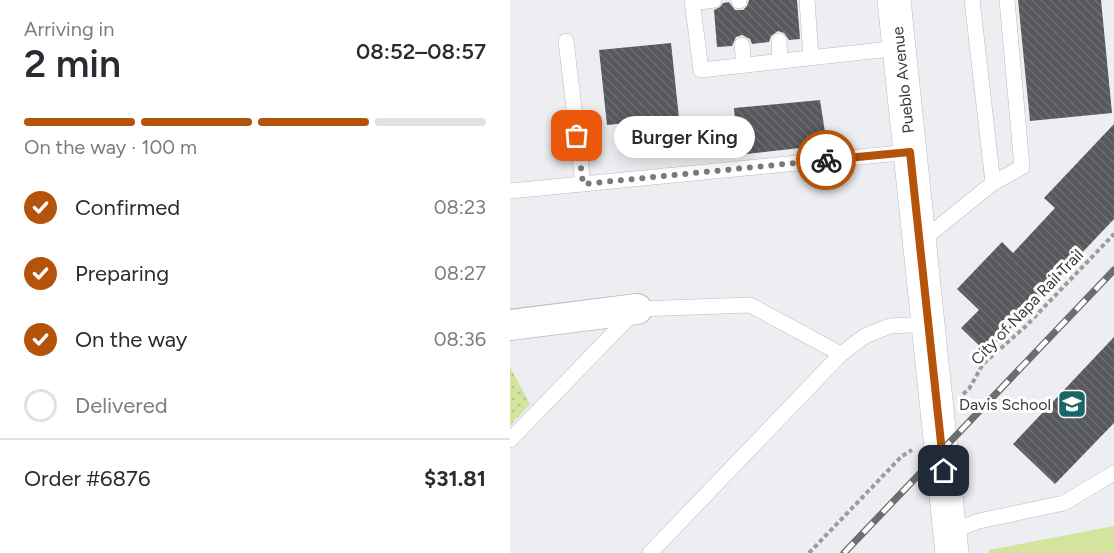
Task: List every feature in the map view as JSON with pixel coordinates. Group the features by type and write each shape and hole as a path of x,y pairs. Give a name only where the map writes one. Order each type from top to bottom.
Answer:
{"street":[{"name":"Pueblo Avenue","path":"894,0 951,542"},
{"path":"510,325 637,309"}],"lane":[{"path":"714,0 692,1 701,70 899,48"},
{"path":"807,0 811,57"},
{"path":"972,0 993,183"},
{"path":"920,242 993,183 1022,167 1007,0"},
{"path":"566,41 583,184"},
{"path":"778,41 780,61"},
{"path":"742,45 744,65"},
{"path":"510,191 910,152"},
{"path":"510,440 637,309 750,305 841,354"},
{"path":"650,553 841,354 865,336 890,327 928,324"},
{"path":"951,542 979,521 1064,503 1114,473"}],"path":[{"name":"City of Napa Rail Trail","path":"809,553 902,456 914,449 957,397 969,389 983,364 1026,326 1114,234"}],"green space":[{"path":"510,367 530,404 510,426"},
{"path":"1114,526 1114,553 989,553 989,550"}],"building":[{"path":"749,0 797,0 800,39 789,40 784,33 778,31 771,36 769,42 752,44 750,39 742,35 736,37 732,46 717,47 714,10 723,3 729,2 735,10 743,10"},
{"path":"1018,0 1101,0 1112,113 1030,121"},
{"path":"671,43 679,118 607,125 599,50"},
{"path":"820,100 827,145 738,155 734,108"},
{"path":"1114,124 1114,219 987,353 961,328 979,310 957,289 1002,242 1013,253 1055,208 1044,198"},
{"path":"1114,337 1114,423 1055,484 1013,444"}],"railway":[{"path":"844,553 1114,270"}],"way so far":[{"path":"577,136 583,184 826,160"}],"place":[{"name":"Burger King","path":"577,136"},
{"name":"Davis School","path":"1072,404"}],"route":[{"path":"826,160 910,152 944,471"}]}
